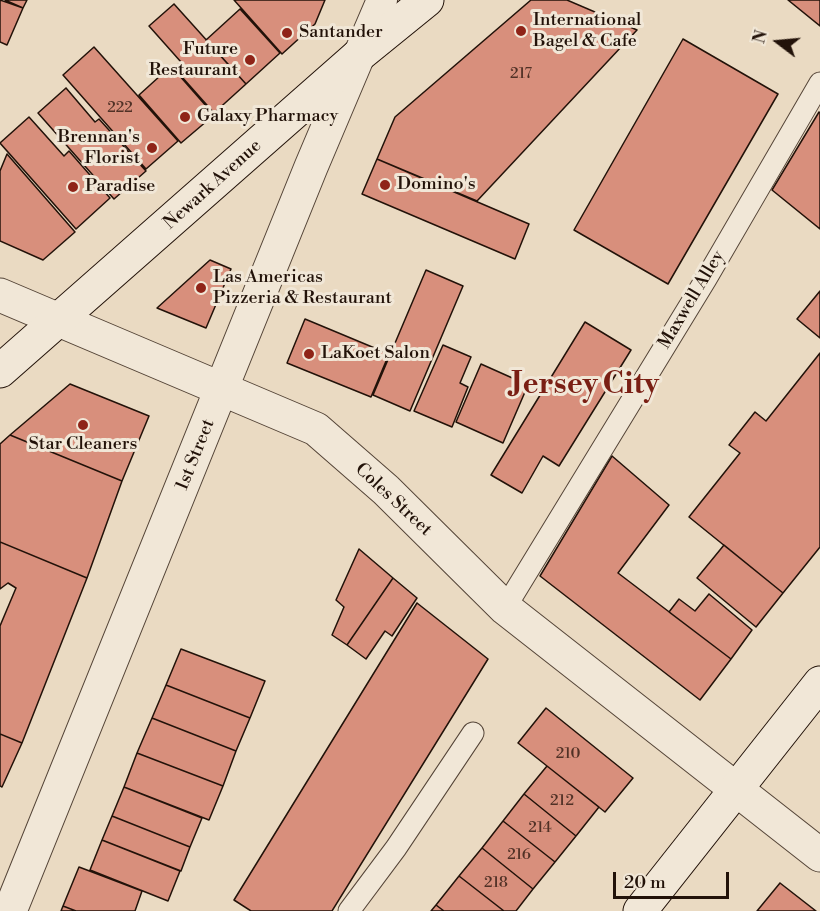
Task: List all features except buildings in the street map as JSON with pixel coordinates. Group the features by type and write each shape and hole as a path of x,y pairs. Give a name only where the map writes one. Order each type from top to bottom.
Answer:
{"street":[{"name":"1st Street","path":"10,911 311,167 382,0"},
{"name":"Newark Avenue","path":"0,371 358,56 427,0"},
{"name":"Coles Street","path":"0,295 316,429 386,490 505,608 820,855"},
{"path":"640,911 820,683"}],"lane":[{"name":"Maxwell Alley","path":"505,608 700,289 820,83"},
{"path":"349,911 396,848 473,734"}],"place":[{"name":"International Bagel & Cafe","path":"521,31"},
{"name":"Santander","path":"287,33"},
{"name":"Future Restaurant","path":"250,60"},
{"name":"Galaxy Pharmacy","path":"185,117"},
{"name":"Brennan's Florist","path":"152,148"},
{"name":"Domino's","path":"385,185"},
{"name":"Paradise","path":"73,187"},
{"name":"Las Americas Pizzeria & Restaurant","path":"201,288"},
{"name":"LaKoet Salon","path":"309,354"},
{"name":"Star Cleaners","path":"83,425"}],"district":[{"name":"Jersey City","path":"585,386"}]}
